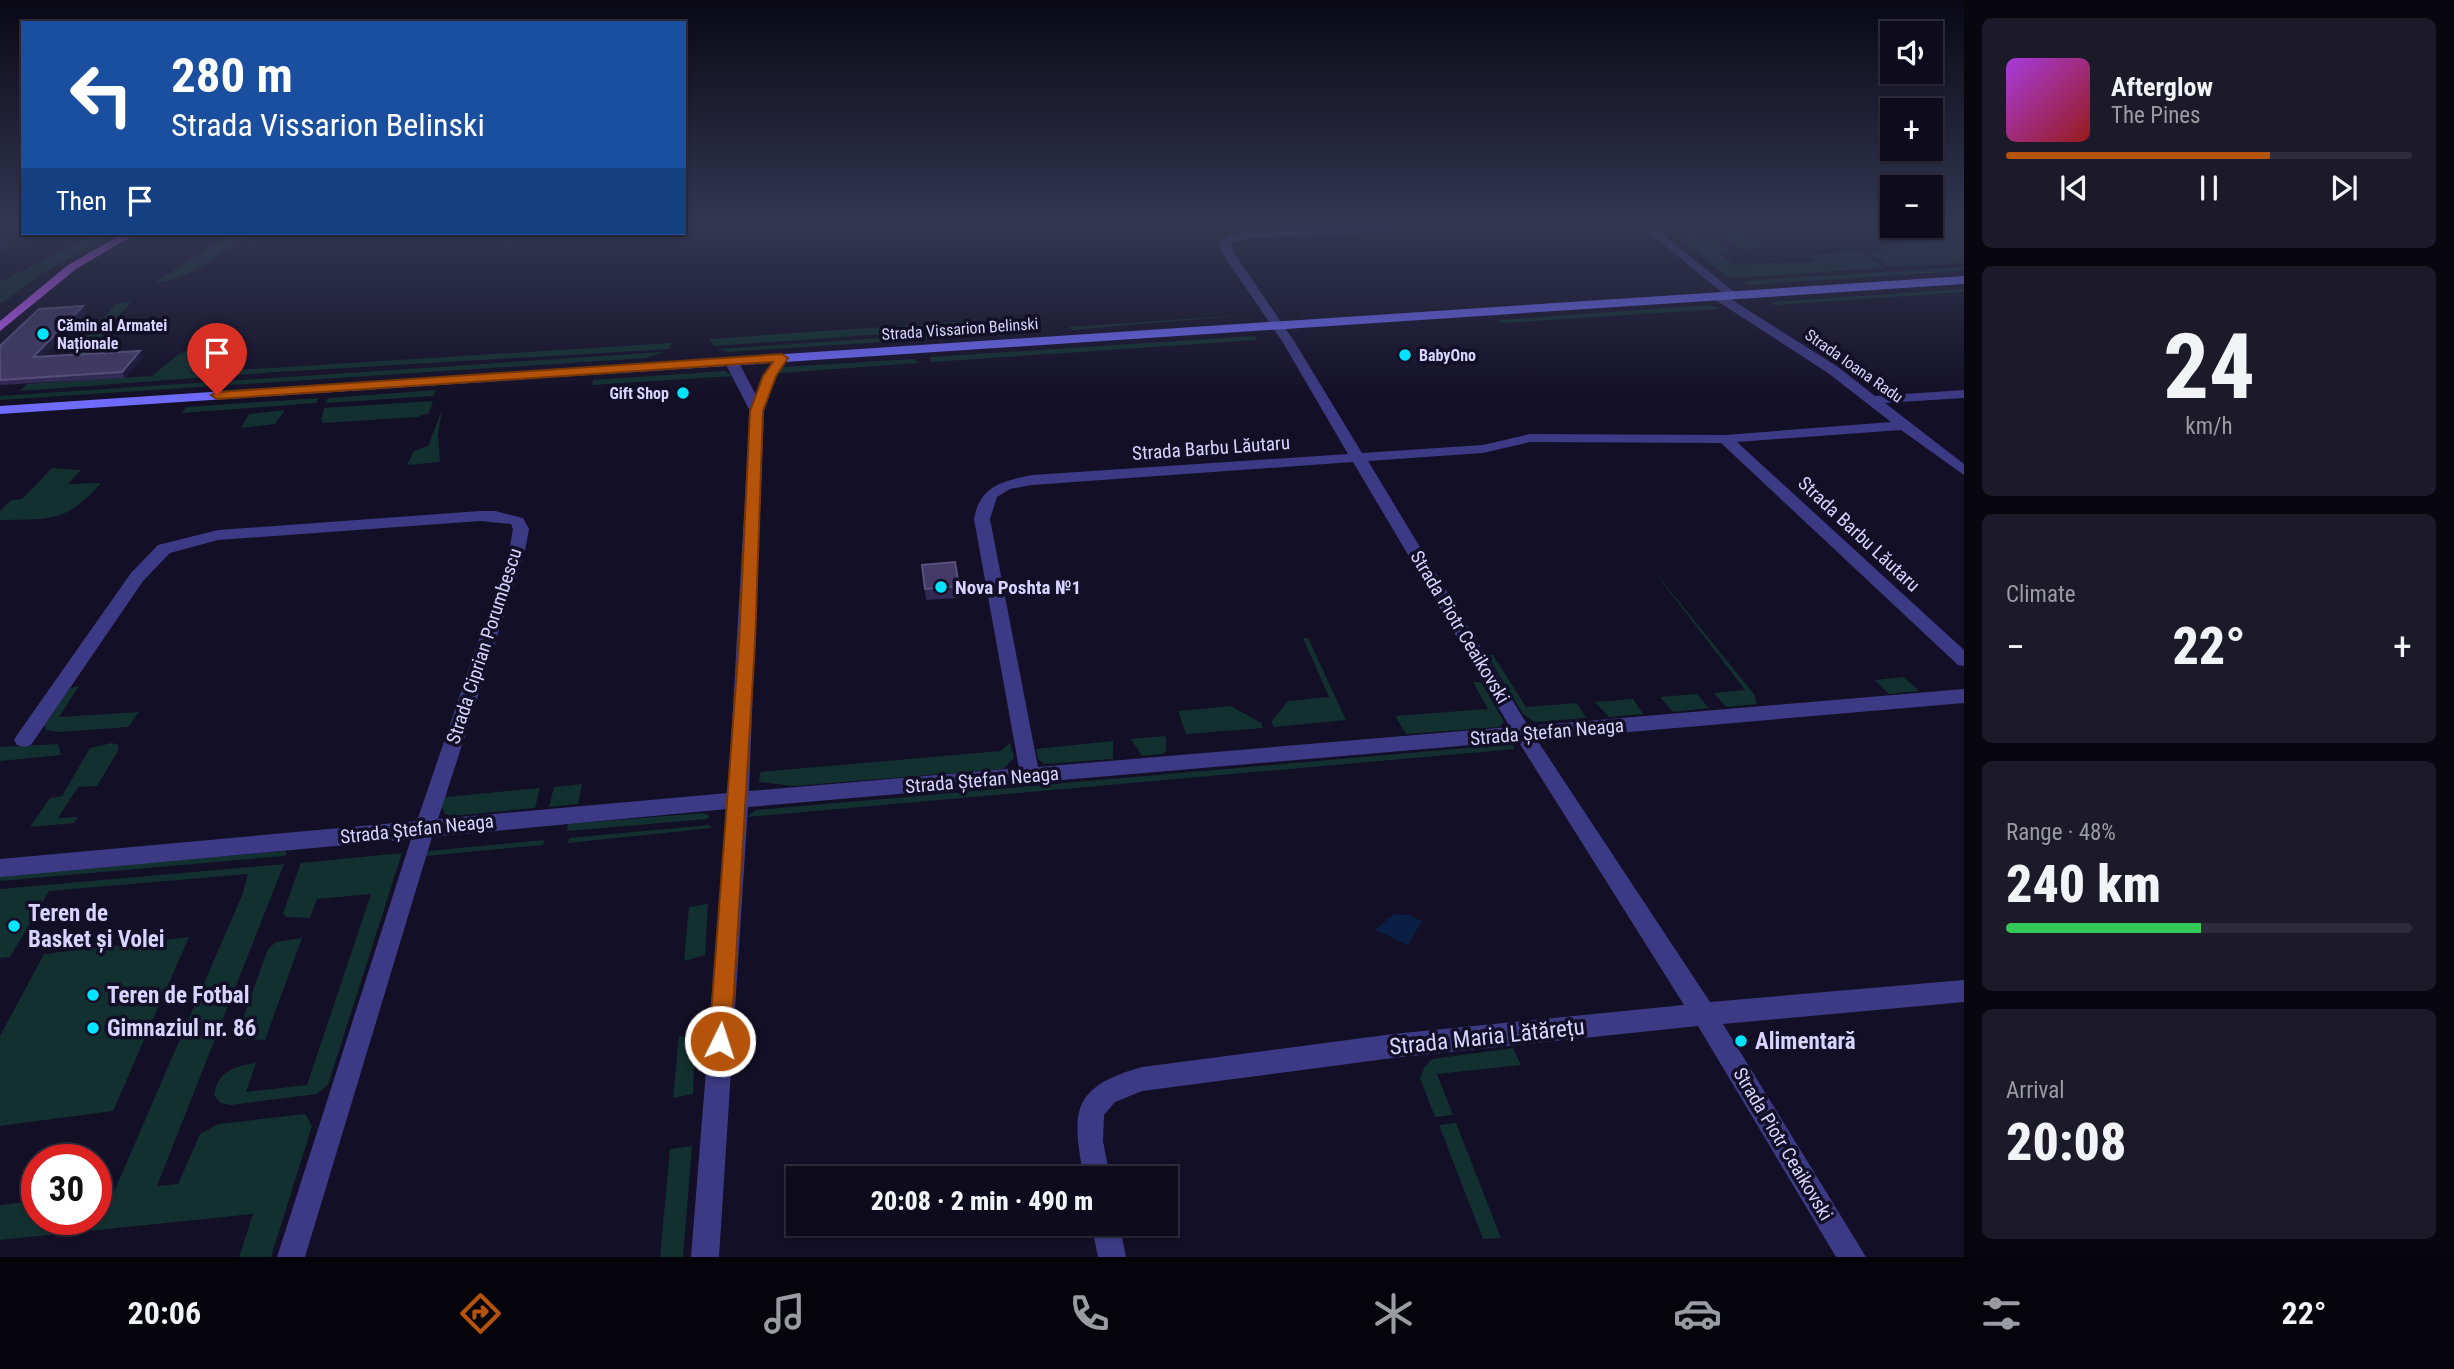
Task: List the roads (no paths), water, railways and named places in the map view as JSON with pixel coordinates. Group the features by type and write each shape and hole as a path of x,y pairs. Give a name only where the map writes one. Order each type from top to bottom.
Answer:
{"main road":[{"path":"0,327 53,283"},
{"name":"Strada Vissarion Belinski","path":"0,410 1924,283"}],"street":[{"name":"Strada Piotr Ceaikovski","path":"1249,283 1278,325 1524,734 1705,1016 1852,1257"},
{"name":"Strada Ioana Radu","path":"1710,283 1725,296 1874,400 1964,471"},
{"path":"705,1257 738,800 757,411 769,376 782,358"},
{"path":"731,361 757,411"},
{"path":"1874,400 1964,394"},
{"name":"Strada Barbu Lăutaru","path":"1030,776 984,537 983,504 989,494 1002,486 1032,480 1483,449 1530,438 1725,439 1905,425"},
{"name":"Strada Barbu Lăutaru","path":"1725,439 1964,660"},
{"name":"Strada Ciprian Porumbescu","path":"24,740 141,571 164,549 218,535 480,516 517,521 521,529 517,551 424,827 291,1257"},
{"name":"Strada Ștefan Neaga","path":"0,867 424,827 1964,696"},
{"name":"Strada Maria Lătărețu","path":"1095,1166 1089,1136 1089,1115 1095,1101 1108,1089 1123,1083 1406,1045 1964,991"},
{"path":"1108,1236 1112,1257"}],"water":[{"path":"1394,914 1409,915 1422,921 1408,945 1375,930"}],"place":[{"name":"Cămin al Armatei Naționale","path":"43,334"},
{"name":"BabyOno","path":"1405,355"},
{"name":"Gift Shop","path":"683,393"},
{"name":"Nova Poshta №1","path":"941,587"},
{"name":"Teren de Basket și Volei","path":"14,926"},
{"name":"Teren de Fotbal","path":"93,995"},
{"name":"Gimnaziul nr. 86","path":"93,1028"},
{"name":"Alimentară","path":"1741,1041"}]}
